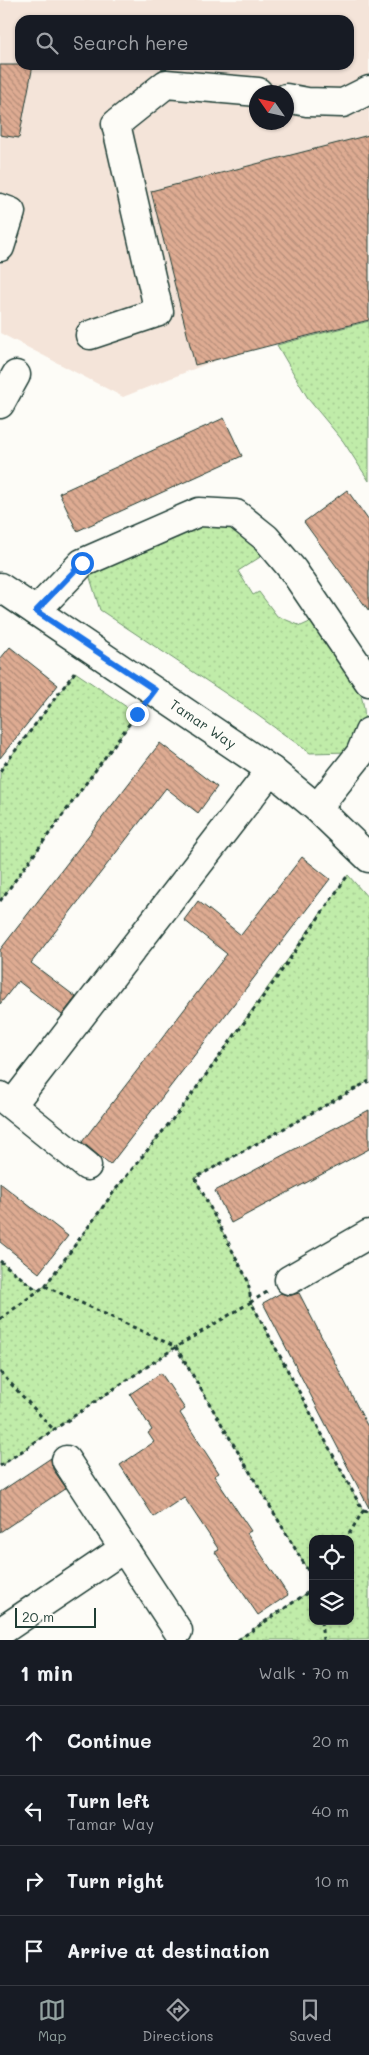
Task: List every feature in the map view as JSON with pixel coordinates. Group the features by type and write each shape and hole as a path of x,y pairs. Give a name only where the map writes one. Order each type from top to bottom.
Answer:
{"street":[{"path":"90,335 159,312 116,124 166,84 249,92"},
{"path":"294,100 307,102 343,103 369,90"},
{"path":"0,208 11,212 0,246"},
{"path":"0,404 16,375"},
{"path":"36,611 82,563 199,512 236,514 266,538 293,570 369,682"},
{"name":"Tamar Way","path":"0,587 271,770 317,808 366,856"},
{"path":"317,808 360,754 369,732"},
{"path":"88,1166 6,1101 271,770"},
{"path":"289,1280 369,1234"},
{"path":"66,1460 178,1631"},
{"path":"0,1632 124,1549"}],"path":[{"path":"0,771 92,648"},
{"path":"0,901 155,690"},
{"path":"0,1319 45,1286 366,856"},
{"path":"363,1511 251,1302 248,1282 195,1178 369,1081"},
{"path":"0,1261 38,1290"},
{"path":"45,1286 176,1347 309,1572"},
{"path":"0,1466 176,1347 251,1302"},
{"path":"0,1372 54,1428"},
{"path":"348,1535 363,1511 369,1508"},
{"path":"363,1511 369,1512"},
{"path":"238,1640 309,1592"},
{"path":"321,1625 323,1640"}],"shaded area":[{"path":"0,0 369,0 369,313 272,338 123,397 0,333"}],"green space":[{"path":"369,321 369,481 343,441 309,400 277,345"},
{"path":"180,522 241,528 265,554 238,571 253,595 259,592 277,616 301,626 314,620 340,656 356,682 361,696 364,724 350,752 310,753 246,707 100,610 88,571"},
{"path":"75,672 137,714 0,901 0,771"},
{"path":"348,875 369,899 369,1081 195,1178 248,1281 251,1302 363,1511 369,1512 369,1640 237,1640 309,1592 309,1625 354,1625 354,1535 309,1535 309,1572 176,1347 0,1466 0,1261 38,1290 45,1286 116,1189 184,1105"}],"building":[{"path":"0,65 15,65 15,70 32,70 19,138 0,135"},
{"path":"369,135 369,320 195,365 151,191"},
{"path":"224,418 242,456 77,531 59,493"},
{"path":"347,490 369,521 369,611 304,522"},
{"path":"10,647 58,685 0,758 0,659"},
{"path":"160,743 217,787 198,813 166,788 31,963 76,997 62,1015 18,981 0,1004 0,950"},
{"path":"302,857 330,879 110,1165 82,1142 227,954 184,920 198,901 241,935"},
{"path":"369,1110 369,1149 231,1223 215,1191"},
{"path":"0,1183 68,1236 39,1273 0,1242"},
{"path":"281,1293 289,1296 299,1293 369,1429 369,1508 263,1303"},
{"path":"161,1373 185,1409 180,1413 219,1473 214,1476 251,1531 247,1533 288,1595 258,1615 215,1552 219,1550 184,1497 154,1517 120,1465 154,1442 148,1433 152,1430 130,1394"},
{"path":"51,1458 53,1469 66,1488 0,1532 0,1492"}],"route":[{"path":"82,563 36,611 155,690 137,714"}]}
